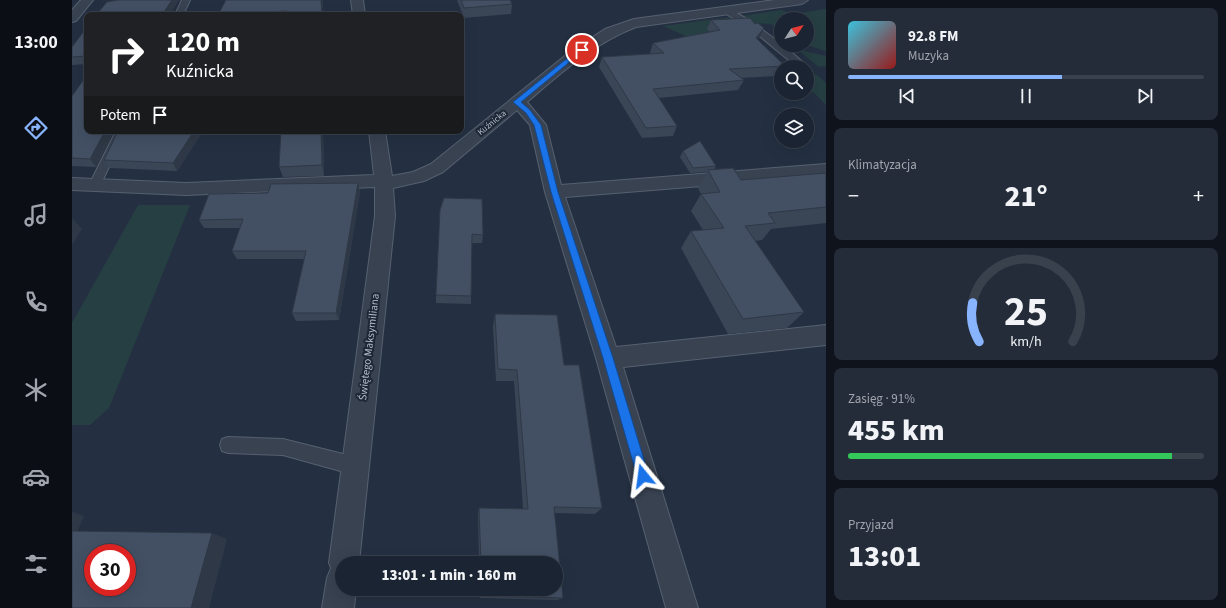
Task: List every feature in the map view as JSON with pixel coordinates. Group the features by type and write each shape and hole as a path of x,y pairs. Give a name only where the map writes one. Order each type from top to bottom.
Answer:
{"street":[{"path":"72,18 87,0"},
{"path":"357,0 359,12"},
{"name":"Kuźnicka","path":"72,184 186,188 384,183 406,180 428,173 597,39 624,26 661,13 726,10 802,0"},
{"path":"517,102 528,112 538,125 554,192 608,358 682,608"},
{"name":"Świętego Maksymiliana","path":"345,556 384,229 384,183 377,134"},
{"path":"554,192 826,170"},
{"path":"608,358 826,335"},
{"path":"338,608 340,596"}],"lane":[{"path":"180,12 186,0"},
{"path":"726,10 754,27 793,60"},
{"path":"95,185 120,134"},
{"path":"228,444 283,447 355,466"}],"green space":[{"path":"826,9 826,51 814,47 814,12 806,12"},
{"path":"781,10 787,12 774,12 774,27 771,24 755,23 742,16"},
{"path":"730,17 742,28 708,30 719,44 774,68 774,75 663,26"},
{"path":"800,52 809,52 826,56 826,66 819,67 814,63 814,60 810,60"},
{"path":"814,74 816,74 826,83 826,105 814,93"},
{"path":"138,205 190,205 109,408 90,425 72,425 72,323"}],"building":[{"path":"118,0 172,0 164,12 99,12 107,2"},
{"path":"226,0 321,0 322,12 287,11 220,12"},
{"path":"461,0 510,0 512,4 464,8"},
{"path":"750,18 755,24 758,23 764,28 756,38 779,60 774,60 774,67 729,69 744,80 653,89 677,126 646,128 602,57 664,53 653,43 720,30 711,20"},
{"path":"84,31 84,56 72,57 72,47"},
{"path":"84,79 84,134 103,134 90,159 72,158 72,96"},
{"path":"117,134 192,134 173,163 104,160"},
{"path":"281,134 321,134 322,165 279,167"},
{"path":"700,141 716,166 693,168 683,151"},
{"path":"733,168 741,180 826,173 826,207 768,213 775,223 745,226 804,312 743,319 691,231 724,228 701,194 720,192 708,170"},
{"path":"358,183 336,313 292,313 306,251 232,251 243,219 199,220 209,194 268,193 271,184"},
{"path":"444,198 482,199 483,235 472,234 471,296 436,295 440,210"},
{"path":"495,314 557,315 564,365 579,365 602,508 554,507 559,556 481,556 479,508 528,509 517,370 498,369"},
{"path":"72,531 212,533 191,608 72,608"},
{"path":"482,596 563,596 563,598"}],"route":[{"path":"582,50 517,102 531,115 538,125 554,192 608,358 643,476"}]}
